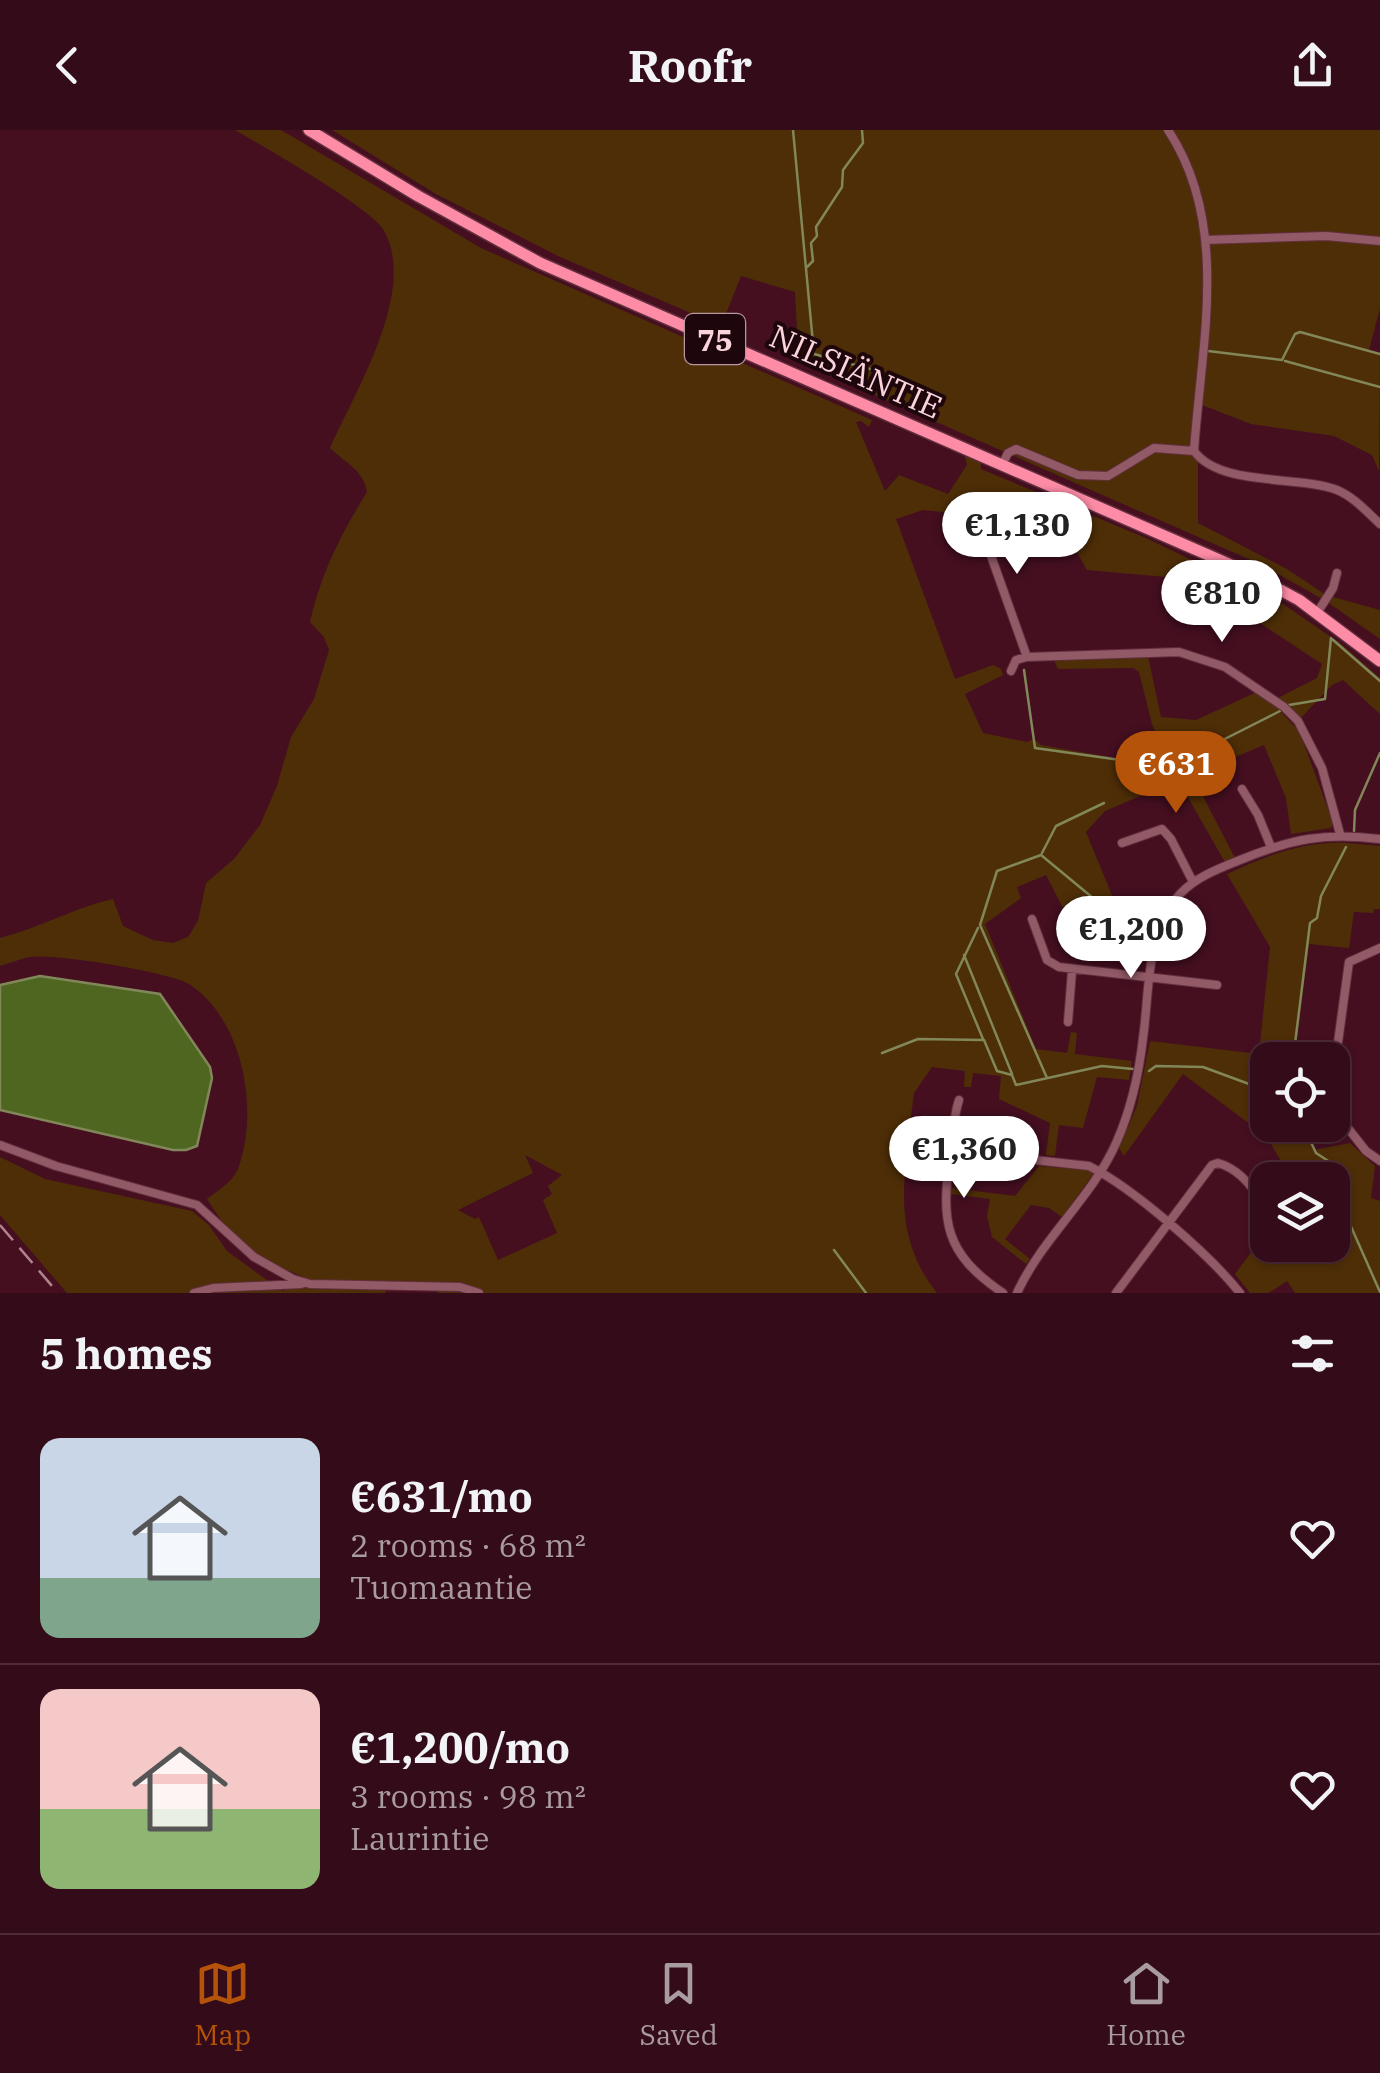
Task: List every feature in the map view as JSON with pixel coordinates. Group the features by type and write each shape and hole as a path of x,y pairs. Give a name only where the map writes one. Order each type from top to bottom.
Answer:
{"main road":[{"name":"NILSIÄNTIE","path":"309,130 540,263 1247,572 1317,613 1380,661"}],"street":[{"path":"1168,130 1197,188 1205,240 1207,312 1194,451"},
{"path":"1205,240 1326,236 1380,241"},
{"path":"1002,465 1016,449 1078,475 1108,476 1154,448 1194,451 1204,462 1236,474 1336,490 1355,500 1380,524"},
{"path":"974,508 1027,657"},
{"path":"1317,613 1333,588 1337,573"},
{"path":"1010,670 1016,660 1027,657 1179,652 1226,667 1298,721 1322,768 1340,834"},
{"path":"1242,789 1271,848"},
{"path":"1122,842 1162,828 1194,882"},
{"path":"1017,1293 1117,1142 1135,1085 1153,949 1180,894 1194,882 1271,848 1314,836 1340,834 1380,839"},
{"path":"1032,919 1047,960 1072,970 1217,985"},
{"path":"1338,1042 1350,962 1380,948"},
{"path":"1068,1022 1072,970"},
{"path":"959,1100 945,1204 950,1237 970,1267 1003,1293"},
{"path":"1350,1131 1380,1161"},
{"path":"0,1145 56,1166 198,1206 254,1257 293,1280 310,1284"},
{"path":"951,1151 1089,1166 1199,1250 1240,1293"},
{"path":"1116,1293 1205,1172 1218,1163 1250,1185"},
{"path":"194,1293 212,1288 310,1284 460,1287 479,1293"}],"shaded area":[{"path":"235,130 281,130 481,248 872,420 869,427 856,422 885,491 899,475 948,494 967,465 963,448 980,455 981,469 1148,539 1283,604 1341,644 1380,678 1380,714 1343,680 1332,685 1298,721 1284,708 1280,711 1303,741 1333,823 1331,828 1291,834 1286,798 1264,745 1192,775 1236,860 1226,864 1178,780 1105,811 1086,832 1116,905 1160,911 1149,939 1075,931 1046,875 1017,887 1021,898 985,924 1036,1049 1067,1053 1071,1032 1077,1033 1075,1054 1132,1061 1129,1080 1097,1077 1083,1128 1059,1125 1055,1156 1046,1155 1050,1123 999,1099 1001,1076 973,1073 971,1087 964,1087 965,1071 932,1067 914,1093 908,1139 944,1151 942,1168 906,1164 904,1199 912,1248 937,1293 438,1293 437,1286 387,1287 385,1293 67,1293 0,1215 0,1157 45,1179 192,1211 209,1225 227,1251 282,1291 313,1281 261,1259 223,1223 207,1199 237,1171 247,1118 242,1067 234,1042 207,1000 177,979 111,964 30,957 0,966 0,938 113,899 123,926 153,940 173,943 188,937 198,921 206,883 234,859 260,825 277,786 291,737 314,699 329,650 324,637 310,622 333,554 367,492 358,472 330,448 367,370 389,310 392,253 383,229 374,219","holes":["992,494 1061,524 1087,570 1166,577 1176,568 1322,664 1317,678 1274,700 1259,691 1196,720 1161,717 1148,656 1054,660 1058,669 1133,668 1139,672 1165,757 1149,764 1041,745 1034,739 1027,742 983,733 965,694 1003,675 1001,669 993,665 955,679 896,519 923,510 951,513 962,504","525,1155 562,1175 548,1186 552,1194 543,1200 557,1233 498,1260 479,1217 475,1219 458,1210 533,1173"]},
{"path":"332,130 1380,130 1380,308 1369,350 1380,354 1379,471 1372,455 1334,436 1251,424 1202,405 1209,336 1206,295 1194,451 1198,457 1198,523 1287,569 1326,595 1380,610 1380,639 1326,601 1260,564 788,357 798,350 795,292 741,276 721,326 558,256 436,194"},
{"path":"1315,844 1380,846 1380,909 1373,913 1354,912 1349,948 1309,944 1296,1042 1260,1042 1270,947 1227,874 1285,851"},
{"path":"40,976 160,994 210,1067 212,1078 197,1146 173,1150 0,1110 0,985"},
{"path":"1150,1041 1250,1053 1250,1124 1183,1074 1124,1156 1119,1148 1137,1106"},
{"path":"1270,1142 1310,1142 1314,1150 1350,1143 1375,1166 1371,1198 1380,1201 1380,1293 1295,1293 1287,1281 1269,1293 1250,1293 1235,1274 1250,1254 1250,1262 1350,1262 1350,1162 1282,1162"},
{"path":"1039,1166 1094,1173 1062,1217 1049,1208 1031,1205 1005,1239 1030,1259 1026,1264 992,1237 987,1216 990,1199 951,1194 951,1188 1015,1196"}],"waterway":[{"path":"793,130 814,354 874,370 878,387"},
{"path":"807,267 813,261 811,243 817,236 816,227 842,187 843,170 863,143 862,130"},
{"path":"1208,351 1282,360 1295,334 1300,332 1380,354"},
{"path":"1285,361 1380,387"},
{"path":"1289,705 1325,699 1331,638"},
{"path":"1332,639 1380,681"},
{"path":"1024,670 1035,748 1149,764 1195,754 1280,711"},
{"path":"1354,831 1355,810 1380,753"},
{"path":"1042,853 1056,826 1104,803"},
{"path":"1295,1042 1310,923 1317,918 1321,896 1346,847"},
{"path":"1047,1078 980,925 997,871 1041,855 1093,898"},
{"path":"978,928 956,974 983,1039"},
{"path":"964,955 1012,1074"},
{"path":"882,1053 918,1039 984,1040 997,1071 1012,1075 1016,1085 1102,1066 1133,1069"},
{"path":"1149,1071 1156,1066 1203,1067 1250,1084"},
{"path":"1311,1142 1316,1153 1330,1162"},
{"path":"1350,1224 1380,1292"},
{"path":"834,1250 866,1293"}],"railway":[{"path":"0,1225 58,1293"}]}
